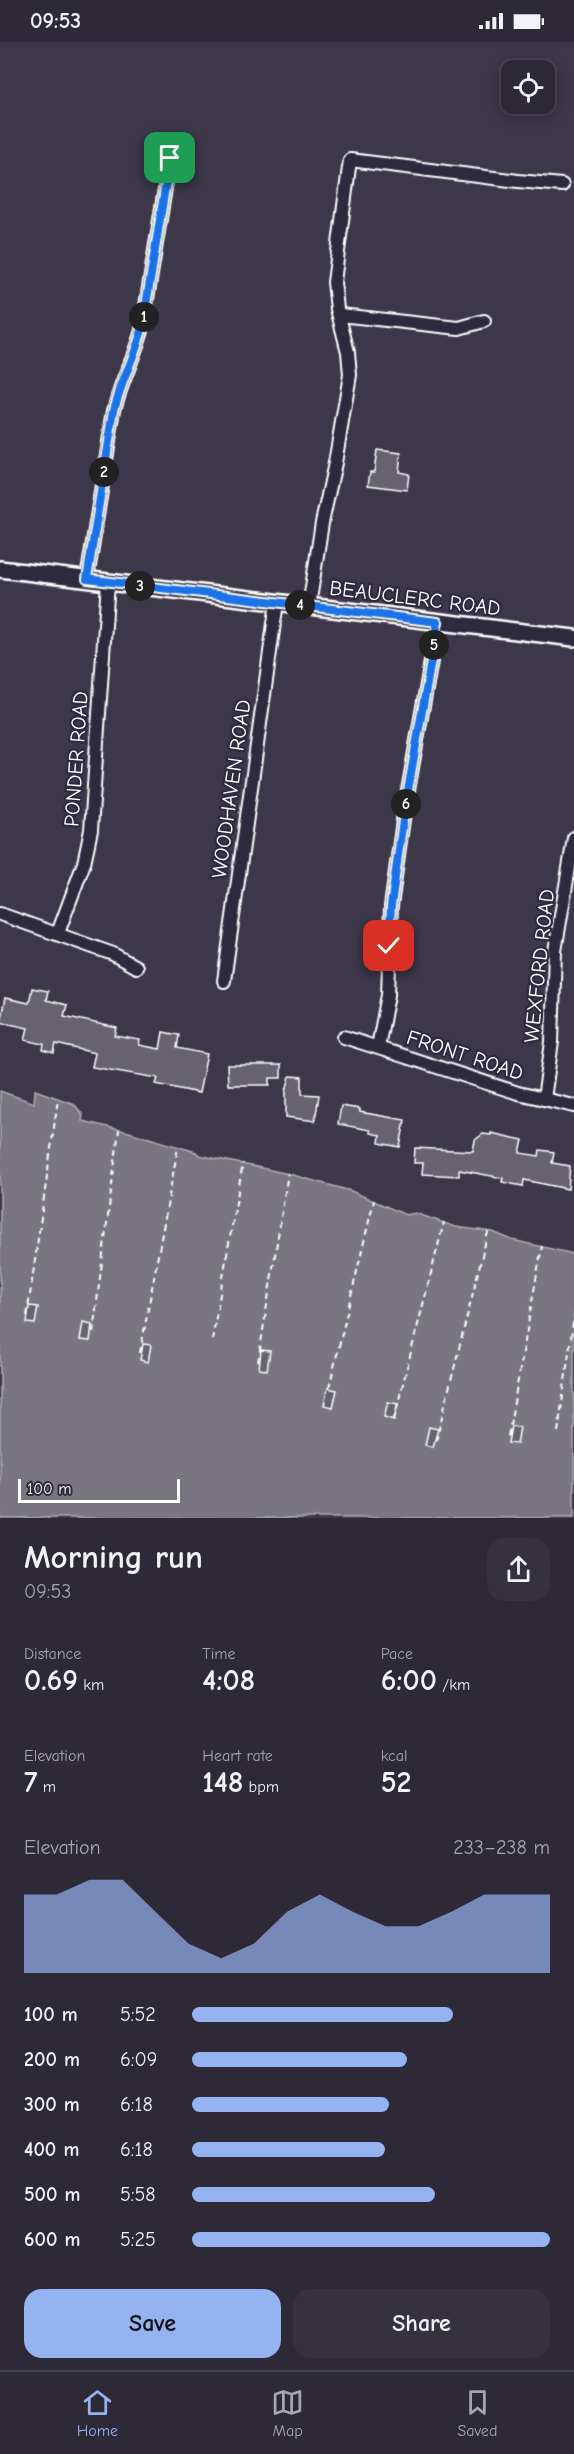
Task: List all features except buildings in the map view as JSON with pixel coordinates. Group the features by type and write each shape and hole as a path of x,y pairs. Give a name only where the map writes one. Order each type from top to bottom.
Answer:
{"street":[{"path":"87,579 114,410 121,384 136,351 142,330 170,158"},
{"path":"309,606 348,386 348,352 335,298 335,266 350,160 562,185"},
{"path":"340,315 459,328 484,321"},
{"name":"BEAUCLERC ROAD","path":"0,569 574,638"},
{"name":"PONDER ROAD","path":"58,933 84,863 91,830 108,582"},
{"name":"WOODHAVEN ROAD","path":"224,981 277,602"},
{"path":"378,1047 388,995 391,906 404,813 438,622"},
{"name":"WEXFORD ROAD","path":"543,1099 552,1042 555,951 574,838"},
{"path":"0,914 113,954 136,967"},
{"name":"FRONT ROAD","path":"344,1037 507,1090 574,1106"}],"path":[{"path":"27,1316 58,1099"},
{"path":"93,1332 119,1130"},
{"path":"140,1353 178,1147"},
{"path":"212,1340 243,1163"},
{"path":"258,1362 288,1173"},
{"path":"329,1388 374,1200"},
{"path":"394,1419 444,1222"},
{"path":"435,1441 488,1232"},
{"path":"508,1436 542,1246"},
{"path":"558,1432 574,1316"}],"shaded area":[{"path":"35,1090 74,1104 83,1115 82,1121 129,1132 196,1152 199,1155 289,1174 351,1191 406,1215 415,1213 456,1227 493,1232 512,1240 574,1254 574,1518 0,1518 0,1091 34,1103"}],"route":[{"path":"170,158 142,330 136,351 121,384 114,410 87,579 438,622 404,813 391,906 389,946"}]}
